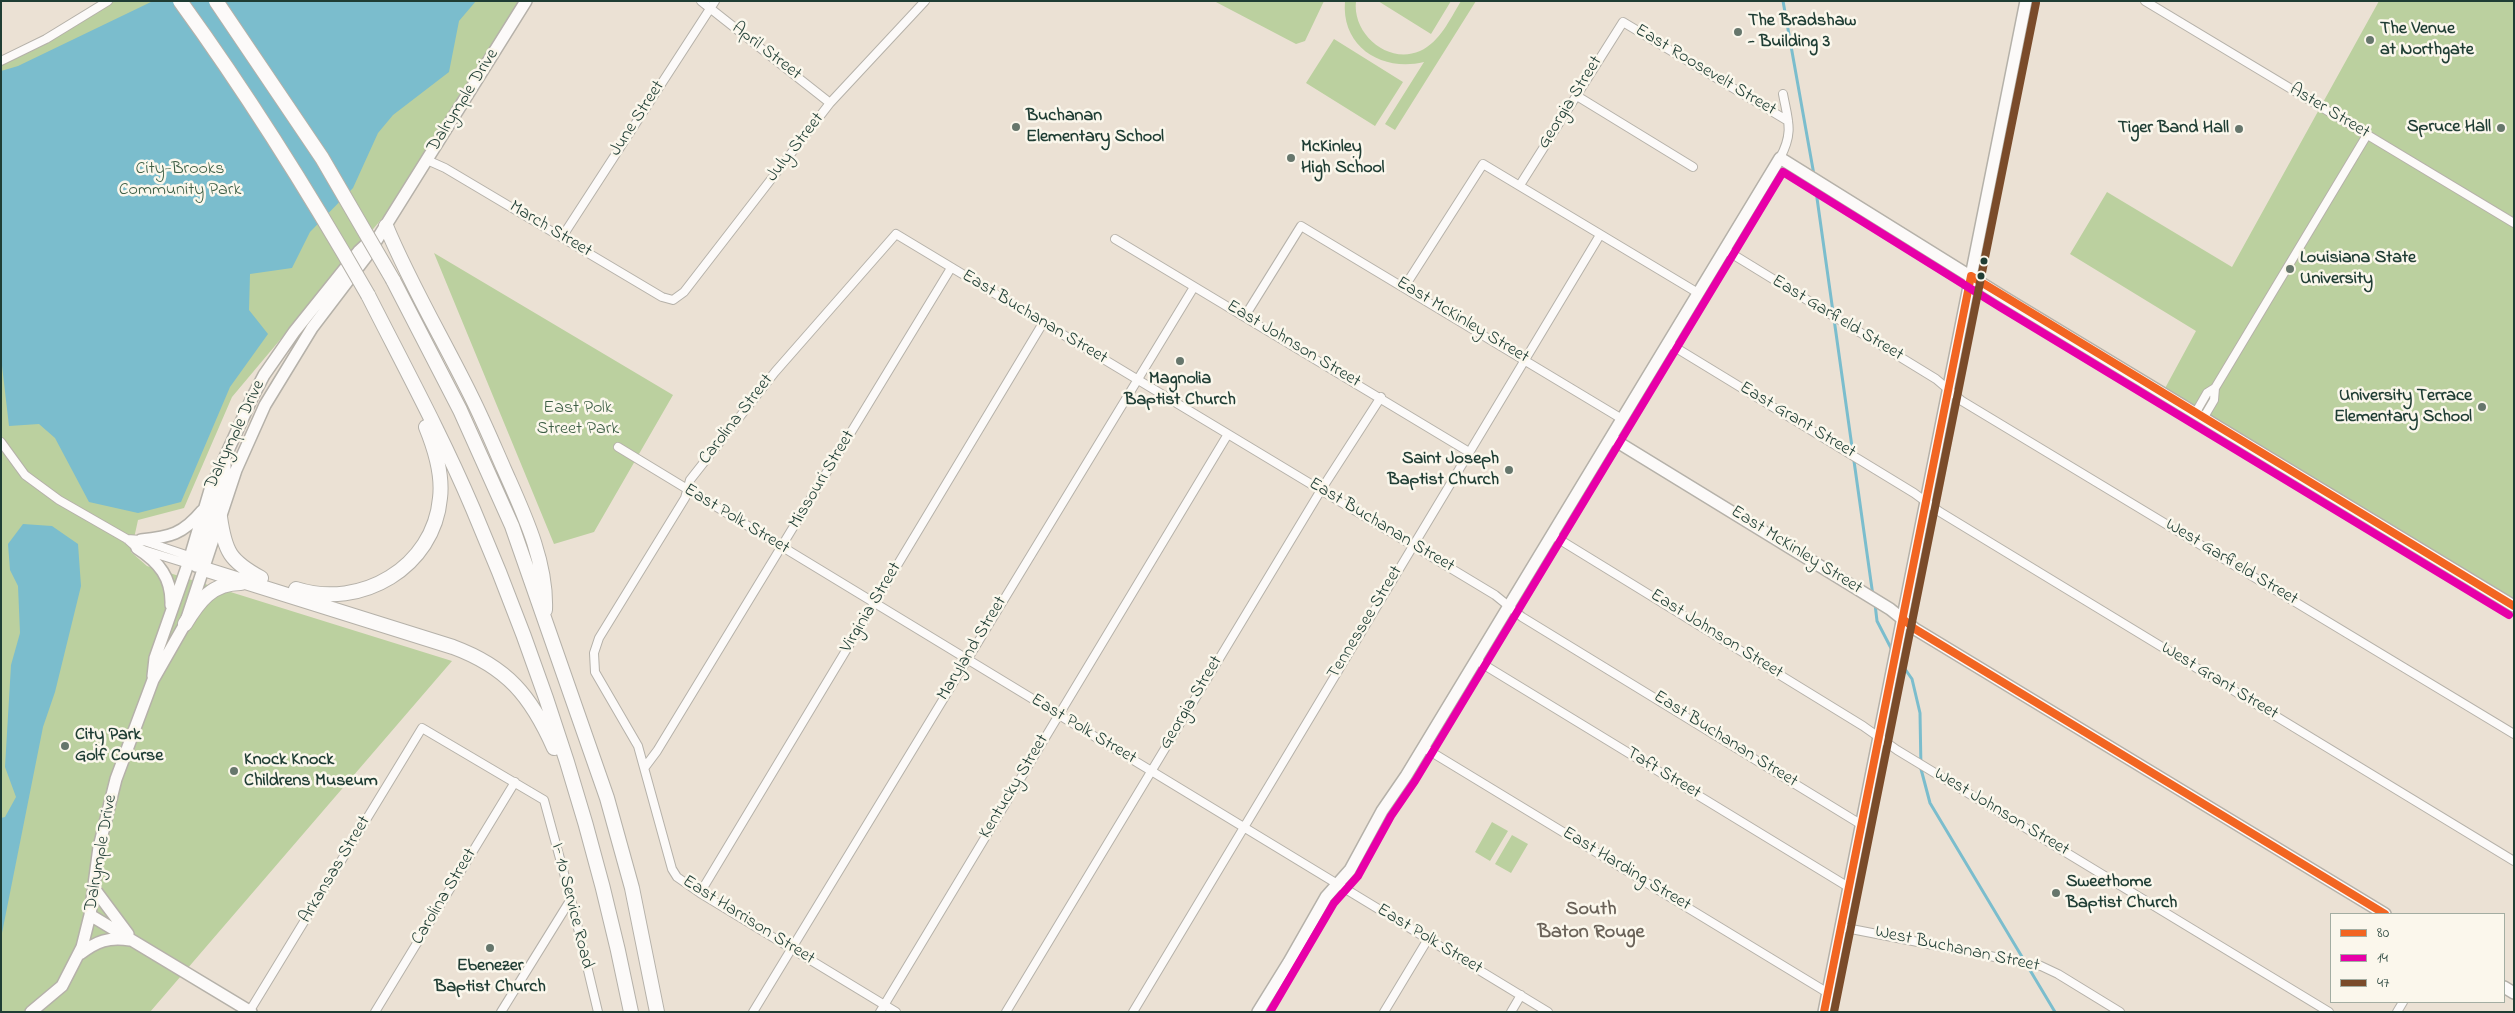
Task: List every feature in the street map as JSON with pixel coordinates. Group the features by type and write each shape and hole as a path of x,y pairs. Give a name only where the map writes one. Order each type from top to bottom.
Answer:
{"highway":[{"path":"180,1 267,127 334,235 401,358 464,488 519,624 556,728 582,812 622,967 631,1012"},
{"path":"216,1 322,158 393,280 460,410 512,526 612,814 632,888 657,1012"},
{"path":"386,226 400,260 471,396 524,515 533,540 546,590 544,618"},
{"path":"186,624 197,605 212,590 226,584 256,581 318,594 354,592 372,588 394,576 409,563 426,542 436,517 440,500 439,472 428,431 401,358"},
{"path":"220,517 223,537 231,557 256,581"},
{"path":"197,563 256,581 479,657 499,670 524,693 537,711 582,812"}],"street":[{"path":"1,61 46,38 108,1"},
{"name":"Dalrymple Drive","path":"153,680 155,658 170,615 220,517 236,470 265,405 312,328 366,257 526,1"},
{"name":"April Street","path":"701,1 830,103"},
{"name":"June Street","path":"562,237 715,1"},
{"name":"July Street","path":"673,300 688,287 830,103 925,1"},
{"path":"1824,1012 2026,1"},
{"name":"Aster Street","path":"2145,1 2514,223"},
{"name":"Georgia Street","path":"1520,185 1623,22"},
{"name":"East Roosevelt Street","path":"1623,22 1788,121"},
{"path":"1258,1012 1290,962 1326,897 1350,870 1382,811 1423,747 1780,158 1788,143 1788,121 1783,94"},
{"path":"1577,96 1692,167"},
{"path":"2200,415 2207,393 2216,388 2367,135"},
{"path":"1780,158 2514,606"},
{"name":"March Street","path":"427,160 662,296 673,300"},
{"path":"1404,286 1483,164 1698,293"},
{"name":"Dalrymple Drive","path":"31,1012 62,986 80,954 90,915 105,820 116,779 153,680 186,624 197,563 204,507 216,473 225,458 252,398 283,346 359,252 386,226"},
{"name":"East McKinley Street","path":"1245,316 1301,226 1404,286 1622,419"},
{"name":"East Buchanan Street","path":"896,234 1495,595 1522,617 1862,825"},
{"name":"Carolina Street","path":"594,653 604,630 685,498 690,480 732,425 896,234"},
{"name":"Tennessee Street","path":"1133,1012 1243,826 1414,546 1600,235"},
{"name":"East Johnson Street","path":"1115,239 1469,452"},
{"name":"East Garfield Street","path":"1724,250 1936,379 1949,389"},
{"name":"Missouri Street","path":"645,766 657,752 951,268"},
{"name":"Maryland Street","path":"753,1012 966,658 1194,286"},
{"name":"Virginia Street","path":"700,893 1043,323"},
{"name":"East Grant Street","path":"1668,343 1926,501"},
{"name":"West Garfield Street","path":"1949,389 1962,401 2514,734"},
{"name":"Georgia Street","path":"1006,1012 1150,771 1321,490 1380,397"},
{"name":"Kentucky Street","path":"882,1008 1228,434"},
{"name":"East McKinley Street","path":"1610,438 1861,591 1888,608 1915,629 2382,913"},
{"path":"1,442 19,468 43,490 76,511 127,539 197,563 225,476 225,458"},
{"name":"East Polk Street","path":"618,447 1548,1012"},
{"name":"West Grant Street","path":"1926,501 1940,512 2514,860"},
{"path":"139,544 179,532 186,528 204,507"},
{"name":"East Johnson Street","path":"1552,535 1880,737"},
{"path":"139,544 153,558 165,575 171,594 170,615"},
{"name":"East Harrison Street","path":"594,653 595,672 628,726 645,766 672,869 684,883 882,1008 896,1012"},
{"name":"Taft Street","path":"1476,660 1850,888"},
{"name":"Arkansas Street","path":"250,1011 422,728 515,782"},
{"name":"West Johnson Street","path":"1880,737 1897,750 2328,1012"},
{"name":"East Harding Street","path":"1423,747 1828,993"},
{"name":"Carolina Street","path":"375,1012 515,782"},
{"name":"I- 10 Service Road","path":"515,782 544,800 571,899 598,1012"},
{"path":"93,887 134,941"},
{"path":"501,1012 571,899"},
{"path":"90,915 250,1011"},
{"name":"West Buchanan Street","path":"1842,926 2035,964 2058,974 2120,1012"},
{"path":"80,954 96,942 106,939 134,941"},
{"path":"1384,1012 1428,939"},
{"path":"1511,1012 1521,996"}],"green space":[{"name":"City-Brooks Community Park","path":"108,1 526,1 416,178 232,397 184,508 138,520 131,552 147,566 452,661 150,1012 1,1012 1,59"},
{"path":"1214,1 1324,1 1305,41 1296,44"},
{"path":"1345,1 1356,1 1356,13 1360,25 1374,44 1396,54 1408,54 1427,47 1439,36 1461,1 1476,1 1395,130 1385,124 1424,62 1394,63 1368,53 1357,44 1350,32 1346,18"},
{"path":"1378,1 1451,1 1431,34"},
{"name":"Louisiana State University","path":"2379,1 2514,1 2514,606 2163,392 2196,331 2070,254 2107,192 2232,267"},
{"path":"1334,39 1403,82 1375,126 1306,83"},
{"name":"East Polk Street Park","path":"434,253 673,395 594,532 554,544"},
{"path":"1492,822 1508,831 1490,861 1475,852"},
{"path":"1512,835 1528,844 1511,873 1495,864"}],"water":[{"path":"153,1 476,1 459,21 449,72 393,115 378,133 353,188 310,232 292,268 250,274 249,310 268,334 230,387 181,502 138,513 89,502 55,438 39,424 9,426 1,357 1,71 18,66"},
{"path":"23,524 52,526 78,544 81,586 55,692 43,727 1,938 1,818 5,817 16,797 5,767 11,665 20,633 18,586 10,570 8,544"}],"waterway":[{"path":"1783,1 1814,175"},
{"path":"1815,184 1873,596"},
{"path":"1875,604 1877,621 1893,652"},
{"path":"1898,659 1912,679 1920,713 1921,769 1930,803 2055,1012"}],"transit line":[{"name":"47","path":"1834,1012 2036,3"},
{"name":"14","path":"1270,1012 1334,903 1358,876 1391,816 1415,781 1783,172 2000,307 2509,615"},
{"name":"80","path":"1824,1012 1971,276 2514,606"},
{"name":"80","path":"1903,619 1915,629 2383,913"}],"place":[{"name":"The Bradshaw - Building 3","path":"1738,32"},
{"name":"The Venue at Northgate","path":"2370,40"},
{"name":"Buchanan Elementary School","path":"1016,127"},
{"name":"Spruce Hall","path":"2501,128"},
{"name":"Tiger Band Hall","path":"2239,129"},
{"name":"McKinley High School","path":"1291,158"},
{"name":"Louisiana State University","path":"2290,269"},
{"name":"Magnolia Baptist Church","path":"1180,361"},
{"name":"University Terrace Elementary School","path":"2482,407"},
{"name":"Saint Joseph Baptist Church","path":"1509,470"},
{"name":"City Park Golf Course","path":"65,746"},
{"name":"Knock Knock Childrens Museum","path":"234,771"},
{"name":"Sweethome Baptist Church","path":"2056,893"},
{"name":"Ebenezer Baptist Church","path":"490,948"}],"district":[{"name":"South Baton Rouge","path":"1591,922"}]}
